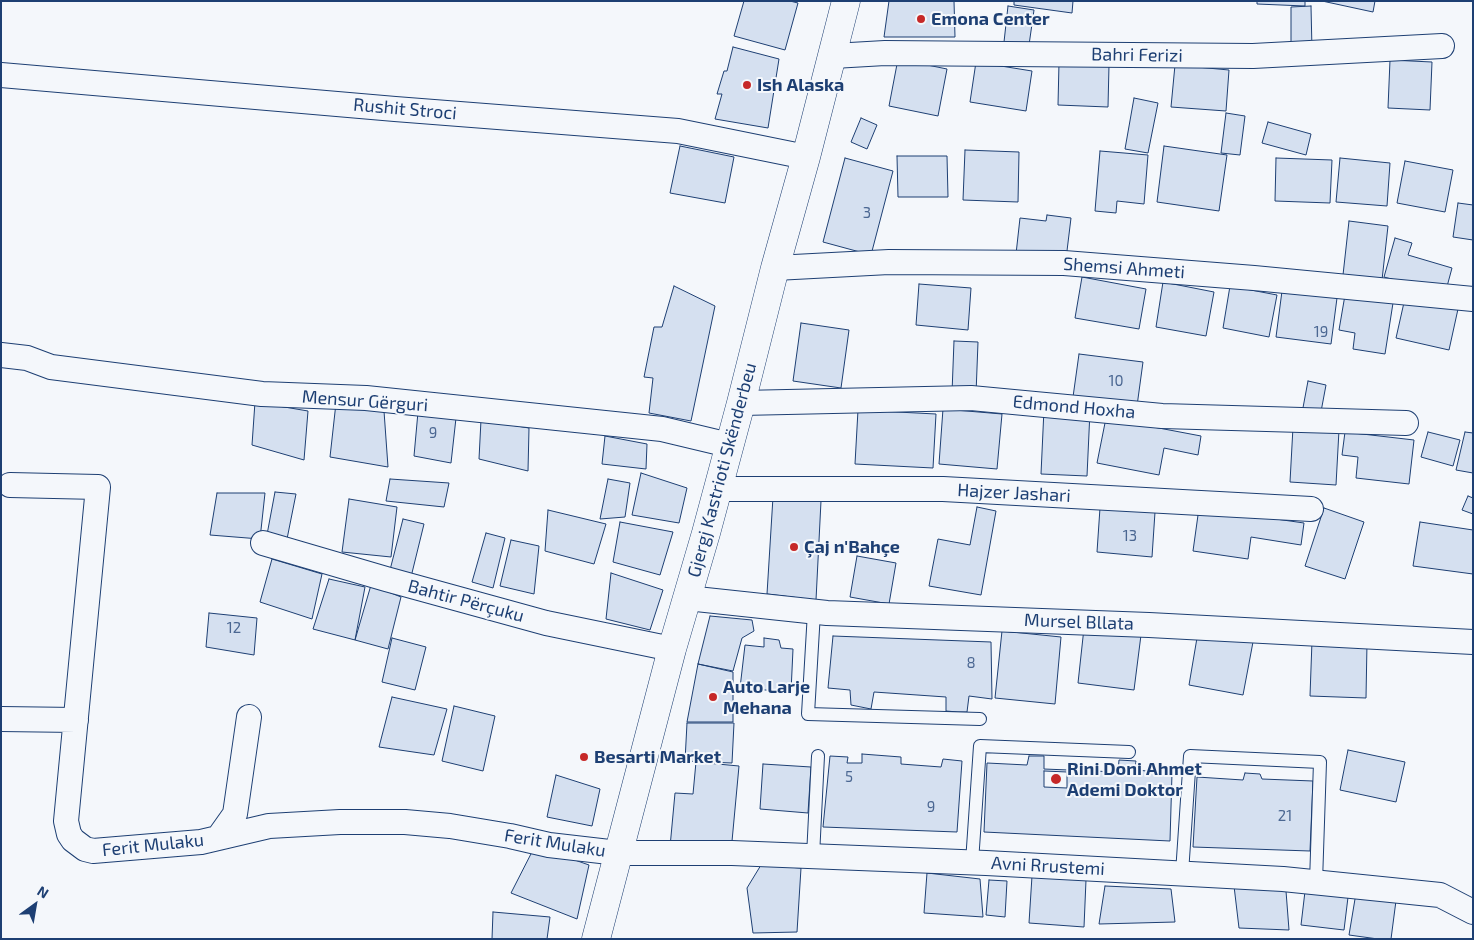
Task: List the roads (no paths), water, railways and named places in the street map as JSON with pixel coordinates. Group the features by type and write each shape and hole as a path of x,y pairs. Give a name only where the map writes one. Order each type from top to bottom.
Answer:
{"street":[{"name":"Gjergj Kastrioti Skënderbeu","path":"596,939 672,649 741,403 846,1"},
{"name":"Bahri Ferizi","path":"832,56 895,53 1253,56 1442,46"},
{"name":"Rushit Stroci","path":"1,75 395,109 678,130 806,157"},
{"name":"Shemsi Ahmeti","path":"775,268 889,262 1064,263 1254,278 1473,299"},
{"name":"Mensur Gërguri","path":"1,355 27,358 51,368 262,394 366,398 662,429 729,445"},
{"name":"Edmond Hoxha","path":"741,403 971,398 1162,416 1406,423"},
{"name":"Ferit Mulaku","path":"10,484 98,487 66,821 69,834 78,846 92,851 201,842 269,826 340,822 404,822 450,826 549,845 618,853"},
{"name":"Hajzer Jashari","path":"718,489 943,489 1311,509"},
{"name":"Bahtir Përçuku","path":"263,543 546,623 672,649"},
{"name":"Mursel Bllata","path":"687,598 814,612 1149,625 1473,642"},
{"path":"218,838 235,814 249,717"},
{"path":"1,719 76,720"},
{"path":"235,814 254,830"},
{"name":"Avni Rrustemi","path":"618,853 732,853 972,862 1316,882 1440,895 1473,912"}],"lane":[{"path":"814,612 808,714 980,719"},
{"path":"972,862 980,746 1129,752"},
{"path":"813,856 818,756"},
{"path":"1182,873 1190,756 1320,762 1316,882"}],"place":[{"name":"Emona Center","path":"921,19"},
{"name":"Ish Alaska","path":"747,85"},
{"name":"Çaj n'Bahçe","path":"794,547"},
{"name":"Auto Larje Mehana","path":"713,697"},
{"name":"Besarti Market","path":"584,757"},
{"name":"Rini Doni Ahmet Ademi Doktor","path":"1056,779"}]}
